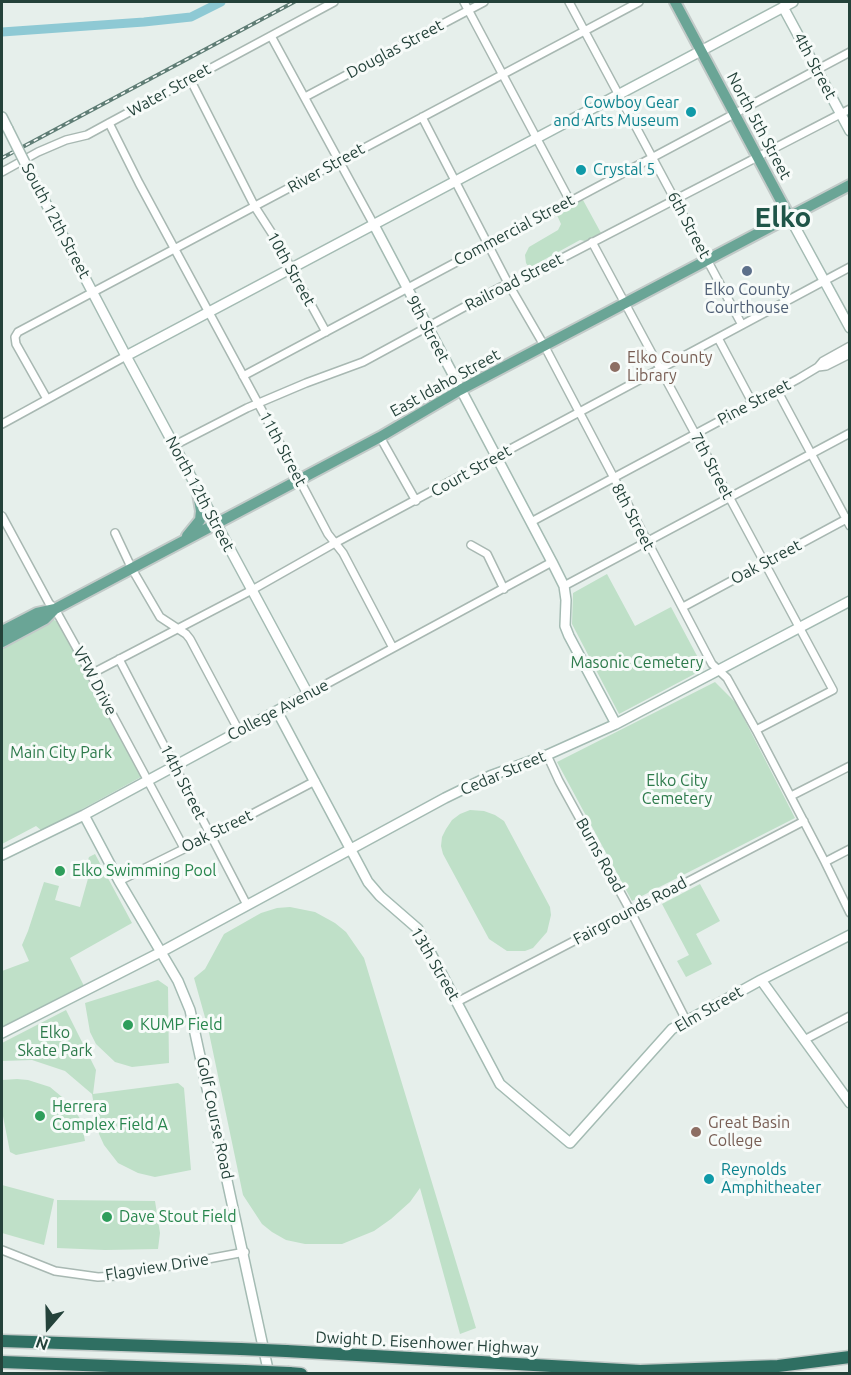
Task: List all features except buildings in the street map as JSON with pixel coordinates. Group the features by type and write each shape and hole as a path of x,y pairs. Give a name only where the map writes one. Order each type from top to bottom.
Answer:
{"highway":[{"name":"Dwight D. Eisenhower Highway","path":"2,1341 241,1349 640,1371 778,1366 849,1357"},
{"path":"2,1362 301,1374"}],"main road":[{"name":"North 5th Street","path":"675,2 789,216"},
{"name":"East Idaho Street","path":"2,631 37,613 55,609 180,544 460,390 849,185"},
{"path":"180,544 200,520 201,511 197,487"},
{"name":"East Idaho Street","path":"2,642 45,619 55,609"}],"street":[{"name":"Water Street","path":"2,172 38,152 66,140 87,135 334,2"},
{"path":"464,2 570,201"},
{"name":"Douglas Street","path":"305,97 484,2"},
{"name":"6th Street","path":"569,2 742,325"},
{"name":"River Street","path":"46,399 16,344 15,337 18,332 639,2"},
{"path":"2,424 701,50 781,4 793,2"},
{"name":"4th Street","path":"781,4 816,69 845,112 849,131"},
{"name":"9th Street","path":"271,36 552,562 564,586 565,626 616,724"},
{"name":"Commercial Street","path":"243,376 849,52"},
{"name":"10th Street","path":"190,79 255,207 273,235 326,332"},
{"name":"Railroad Street","path":"175,445 247,408 363,362 845,112"},
{"name":"South 12th Street","path":"2,117 93,293"},
{"name":"8th Street","path":"422,117 509,285 545,346 712,664 727,678 756,730 804,820 849,913"},
{"name":"11th Street","path":"109,123 298,479 343,553 393,648"},
{"name":"North 5th Street","path":"789,216 849,328"},
{"name":"7th Street","path":"592,243 833,690 756,730"},
{"name":"Court Street","path":"92,674 849,267"},
{"name":"North 12th Street","path":"93,293 308,694"},
{"path":"718,338 752,402"},
{"name":"Pine Street","path":"531,522 777,390 849,346"},
{"name":"Pine Street","path":"818,367 826,366 849,354"},
{"path":"777,390 848,521"},
{"path":"564,586 849,434"},
{"path":"380,436 416,501"},
{"name":"VFW Drive","path":"2,516 49,603 55,609 92,674 184,848"},
{"name":"Oak Street","path":"683,607 848,521"},
{"path":"115,533 132,569 160,617 190,639 239,731"},
{"path":"471,545 487,554 504,589"},
{"name":"College Avenue","path":"2,855 84,815 552,562"},
{"name":"Cedar Street","path":"2,1033 161,952 490,776 547,755 616,724 849,601"},
{"name":"14th Street","path":"119,659 247,905"},
{"name":"13th Street","path":"277,711 368,882 380,896 418,929 500,1084 570,1143"},
{"name":"Burns Road","path":"547,755 686,1020"},
{"path":"791,796 849,766"},
{"name":"Oak Street","path":"119,881 212,836 315,781"},
{"name":"Golf Course Road","path":"84,815 119,881 178,981 195,1025 269,1374"},
{"name":"Fairgrounds Road","path":"457,1002 804,820"},
{"path":"825,862 849,849"},
{"name":"Elm Street","path":"570,1143 665,1035 686,1020 849,935"},
{"path":"761,980 849,1102"},
{"path":"804,1040 849,1016"},
{"name":"Flagview Drive","path":"2,1250 55,1271 98,1277 117,1276 244,1252"}],"green space":[{"path":"583,200 601,233 585,241 580,240 529,268 525,255 529,247 558,230 561,224 556,213"},
{"name":"Masonic Cemetery","path":"607,574 635,626 671,607 704,669 619,714 572,624 573,593"},
{"name":"Main City Park","path":"52,619 58,622 141,777 42,831 36,826 2,844 2,646"},
{"name":"Elko City Cemetery","path":"715,682 736,703 795,818 632,901 557,762"},
{"path":"470,810 484,811 504,821 550,907 551,915 547,932 533,948 525,951 507,951 489,939 443,854 442,837 446,829 452,820"},
{"path":"95,854 132,923 70,958 84,986 2,1028 2,971 29,961 22,945 44,882 59,886 55,900 80,907 89,875 84,873 89,857"},
{"path":"700,884 720,921 696,934 712,964 686,977 677,961 689,955 662,904"},
{"path":"290,907 315,912 335,923 346,932 364,958 476,1328 460,1334 420,1188 410,1202 391,1219 374,1231 342,1244 305,1244 286,1240 262,1224 243,1195 208,1028 194,978 205,969 224,934 261,913"},
{"name":"KUMP Field","path":"158,980 168,987 169,1063 132,1067 115,1062 96,1044 90,1032 85,1003"},
{"name":"Elko Skate Park","path":"66,1010 96,1070 93,1094 178,1083 184,1088 191,1170 155,1177 138,1173 118,1163 104,1145 99,1134 92,1094 65,1071 32,1060 2,1061 2,1043"},
{"name":"Herrera Complex Field A","path":"17,1079 50,1087 62,1097 81,1120 85,1141 16,1155 10,1152 2,1111 2,1080"},
{"path":"2,1185 54,1199 44,1245 2,1233"},
{"name":"Dave Stout Field","path":"57,1200 155,1201 160,1233 158,1249 57,1248"}],"waterway":[{"path":"2,32 191,17 221,2"}],"railway":[{"path":"2,158 294,2"}],"place":[{"name":"Cowboy Gear and Arts Museum","path":"691,112"},
{"name":"Crystal 5","path":"581,170"},
{"name":"Elko County Courthouse","path":"747,271"},
{"name":"Elko County Library","path":"615,367"},
{"name":"Elko Swimming Pool","path":"60,871"},
{"name":"KUMP Field","path":"128,1025"},
{"name":"Herrera Complex Field A","path":"40,1116"},
{"name":"Great Basin College","path":"696,1132"},
{"name":"Reynolds Amphitheater","path":"709,1179"},
{"name":"Dave Stout Field","path":"107,1217"}],"district":[{"name":"Elko","path":"783,218"}]}
